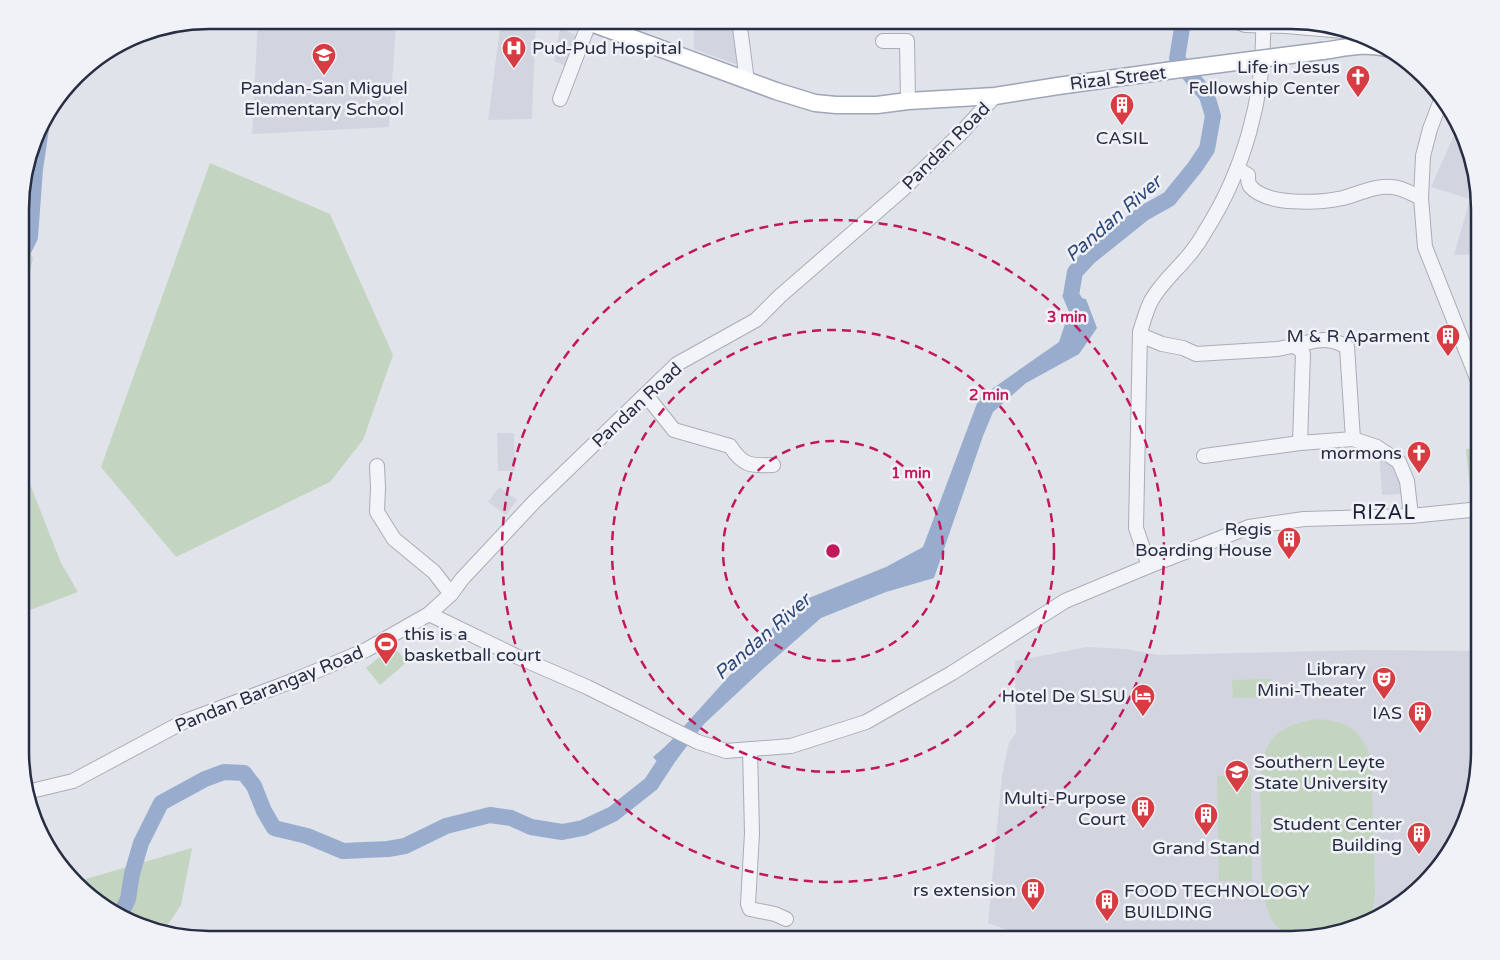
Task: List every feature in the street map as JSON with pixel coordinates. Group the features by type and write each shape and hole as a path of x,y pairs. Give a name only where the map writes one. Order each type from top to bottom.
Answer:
{"main road":[{"name":"Rizal Street","path":"607,29 747,81 815,103 836,105 877,105 908,101 995,96 1367,45"}],"street":[{"path":"560,99 583,29"},
{"path":"740,29 747,81"},
{"path":"1149,566 1136,528 1140,332 1151,302 1166,280 1189,256 1206,230 1238,168 1255,111 1263,29"},
{"path":"883,41 907,41 908,101"},
{"name":"Pandan Road","path":"429,614 451,594 462,579 534,502 677,364 756,320 780,296 902,190 961,133 995,96"},
{"path":"1439,106 1423,156 1421,198 1426,247 1471,363"},
{"path":"1238,168 1248,175 1251,186 1265,196 1278,199 1312,202 1342,198 1393,186 1421,198"},
{"path":"1140,332 1145,337 1162,344 1183,348 1196,354 1278,349 1323,340 1336,340 1348,347 1353,439"},
{"path":"1292,346 1299,348 1302,354 1300,444"},
{"path":"646,394 674,430 730,446 738,459 751,466 774,465"},
{"path":"1204,456 1353,439 1377,447 1399,462 1407,481 1411,516"},
{"path":"376,466 378,486 377,512 394,539 434,572 451,594"},
{"path":"429,614 670,727 698,742 726,751 791,746 866,722 952,673 1065,601 1249,527 1304,519 1411,516 1471,510"},
{"name":"Pandan Barangay Road","path":"33,791 73,781 183,722 295,680 366,650 429,614"},
{"path":"750,749 752,833 748,904 750,909 775,914 786,919"}],"shaded area":[{"name":"Pandan-San Miguel Elementary School","path":"258,29 396,29 389,127 252,134"},
{"name":"Pud-Pud Hospital","path":"500,29 536,29 532,119 488,120"},
{"path":"560,29 580,37 570,68 554,61"},
{"path":"694,29 734,29 738,65 694,49"},
{"path":"1455,133 1462,151 1470,186 1471,254 1454,255 1470,199 1431,187"},
{"path":"497,433 514,433 515,471 498,471"},
{"path":"1379,451 1398,468 1402,494 1382,495"},
{"path":"499,487 517,500 506,515 488,502"},
{"name":"Southern Leyte State University","path":"1087,647 1126,649 1159,655 1363,650 1471,651 1471,763 1462,809 1453,831 1441,851 1410,886 1391,901 1371,913 1349,922 1303,931 1010,931 988,923 1002,775 1009,743 1016,733 1015,661"}],"green space":[{"path":"210,163 330,214 393,355 363,440 330,482 176,557 101,467"},
{"path":"29,250 33,258 29,278"},
{"path":"1466,449 1471,449 1471,497"},
{"path":"29,482 61,563 78,592 29,610"},
{"name":"this is a basketball court","path":"393,646 407,662 380,685 366,668"},
{"path":"1270,679 1271,697 1233,698 1232,680"},
{"path":"1329,720 1352,728 1367,748 1371,758 1375,895 1373,907 1369,914 1360,918 1314,930 1282,931 1270,916 1264,895 1260,778 1265,752 1270,742 1279,732 1305,721"},
{"path":"1251,775 1252,881 1219,881 1217,776"},
{"path":"192,848 181,905 167,926 129,913 99,894 84,880"}],"water":[{"path":"1062,295 1086,299 1097,328 1079,354 1026,383 993,412 934,578 886,592 821,618 704,724 667,772 653,757 668,744 794,604 886,567 923,547 979,398 1059,342 1069,312"}],"waterway":[{"name":"Pandan River","path":"1083,315 1071,295 1075,272 1089,257 1144,213 1169,199 1207,149 1213,116 1207,96 1177,59 1182,29"},
{"path":"29,239 37,154"},
{"name":"Pandan River","path":"123,909 128,899 132,874 141,843 161,803 205,779 224,772 244,773 254,786 264,811 274,828 307,836 343,851 388,849 405,846 446,826 490,815 511,818 531,827 562,832 583,828 613,814 651,784 674,749"}],"place":[{"name":"Pud-Pud Hospital","path":"514,69"},
{"name":"Pandan-San Miguel Elementary School","path":"324,76"},
{"name":"Life in Jesus Fellowship Center","path":"1358,98"},
{"name":"CASIL","path":"1122,126"},
{"name":"M & R Aparment","path":"1448,357"},
{"name":"mormons","path":"1419,474"},
{"name":"Regis Boarding House","path":"1289,560"},
{"name":"this is a basketball court","path":"386,665"},
{"name":"Library Mini-Theater","path":"1384,700"},
{"name":"Hotel De SLSU","path":"1143,717"},
{"name":"IAS","path":"1420,734"},
{"name":"Southern Leyte State University","path":"1237,793"},
{"name":"Multi-Purpose Court","path":"1143,829"},
{"name":"Grand Stand","path":"1206,836"},
{"name":"Student Center Building","path":"1419,855"},
{"name":"rs extension","path":"1033,911"},
{"name":"FOOD TECHNOLOGY BUILDING","path":"1107,922"}],"district":[{"name":"RIZAL","path":"1384,512"}]}
